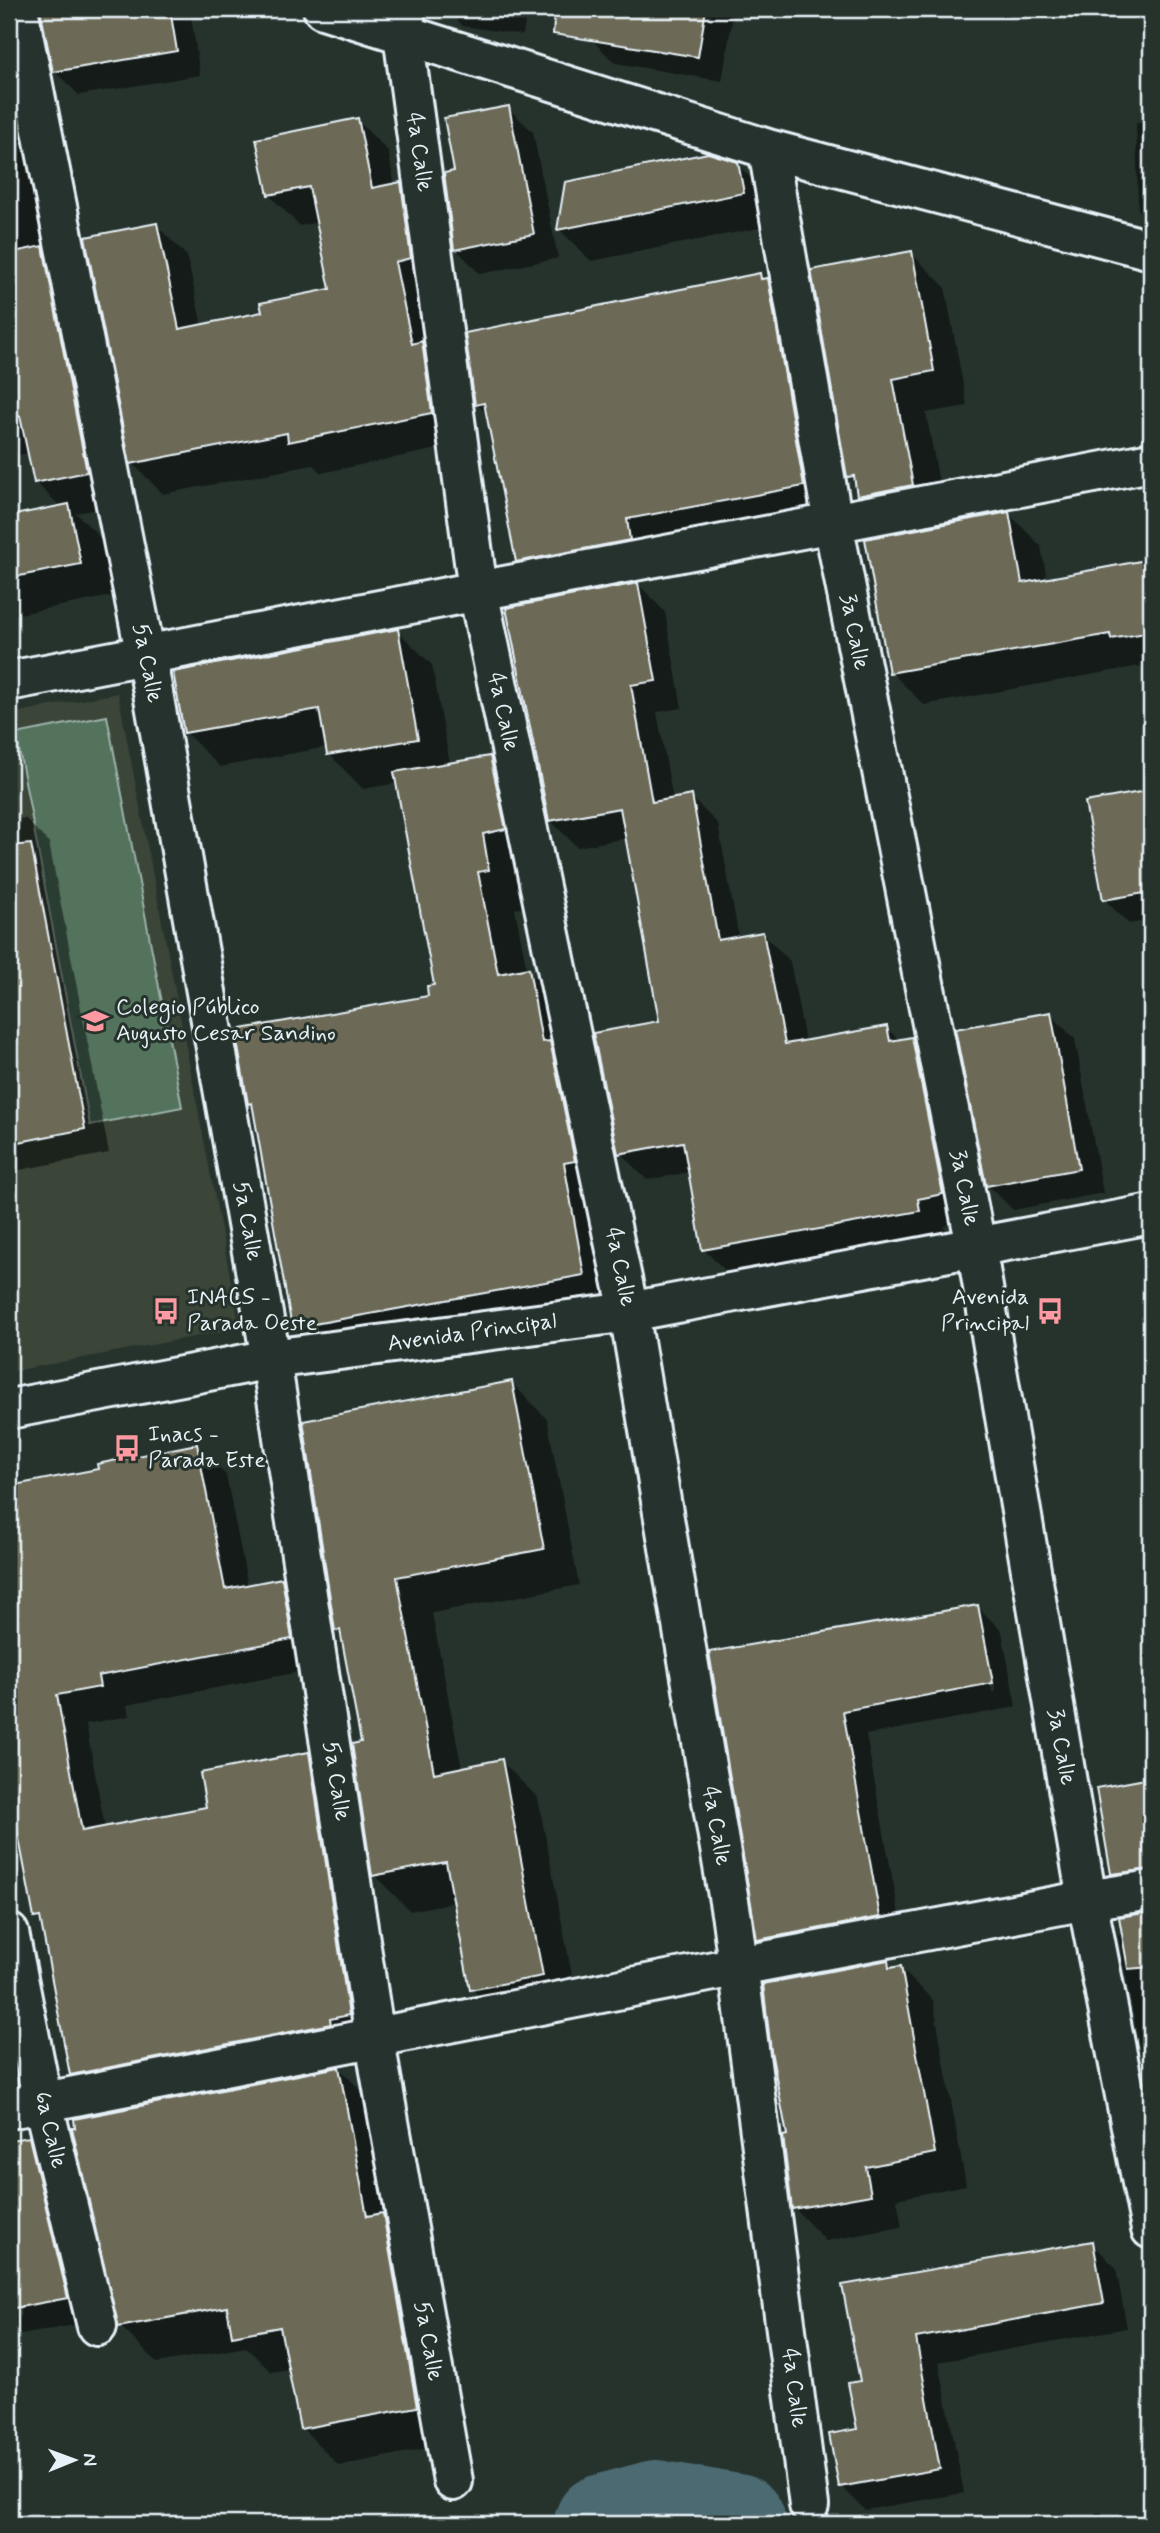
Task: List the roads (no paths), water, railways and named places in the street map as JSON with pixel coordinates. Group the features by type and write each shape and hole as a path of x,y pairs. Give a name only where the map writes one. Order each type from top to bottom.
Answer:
{"street":[{"name":"5a Calle","path":"18,9 146,655 271,1360 375,2038 453,2481"},
{"path":"323,9 404,22 768,149 1151,250"},
{"name":"4a Calle","path":"404,22 478,591 629,1312 739,1966 809,2505"},
{"name":"3a Calle","path":"768,149 833,523 976,1246 1087,1900 1151,2229"},
{"path":"9,681 1151,461"},
{"name":"Avenida Principal","path":"9,1409 271,1360 629,1312 1151,1214"},
{"path":"26,2106 739,1966 1151,1890"},
{"name":"6a Calle","path":"9,1933 26,2106 97,2326"}],"waterway":[{"path":"604,2524 656,2510 736,2524"}],"place":[{"name":"Colegio Público Augusto Cesar Sandino","path":"95,1021"},
{"name":"INACS - Parada Oeste","path":"166,1311"},
{"name":"Avenida Principal","path":"1050,1311"},
{"name":"Inacs - Parada Este","path":"127,1448"}]}
